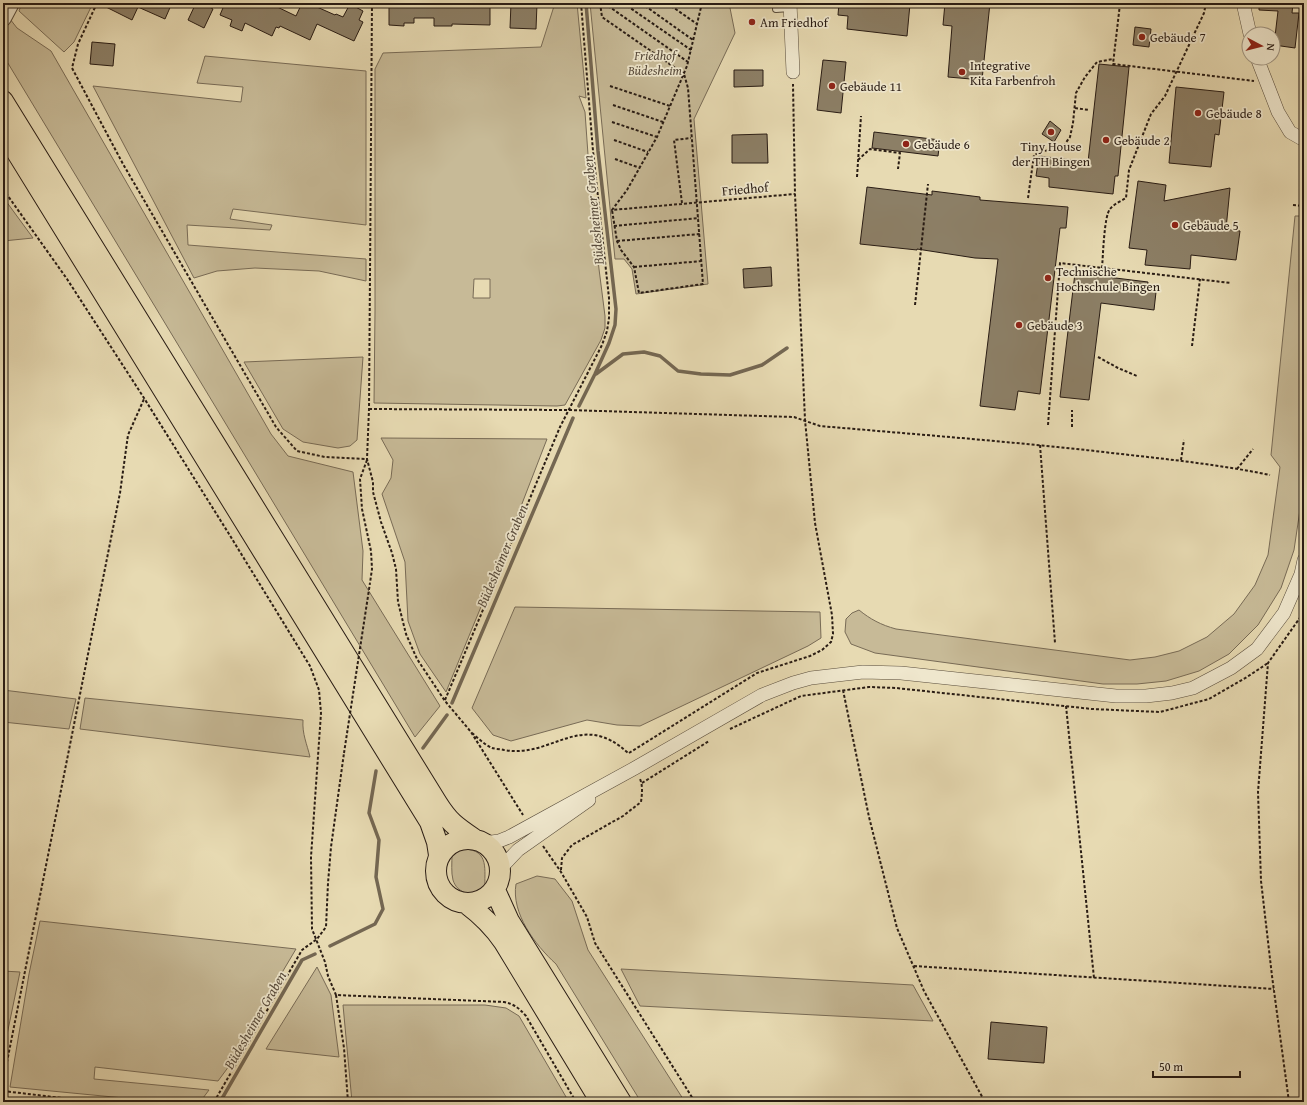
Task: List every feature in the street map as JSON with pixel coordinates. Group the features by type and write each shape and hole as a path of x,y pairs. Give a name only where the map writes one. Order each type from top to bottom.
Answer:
{"main road":[{"path":"3,101 447,819 459,829 479,841 495,852 499,863 500,876 495,890 480,902 466,904 457,902 449,898 440,887 435,874 439,855 450,844 458,840 466,838 479,841"},
{"path":"3,130 430,822 437,842 439,855"},
{"path":"495,890 509,921 621,1102"},
{"path":"466,904 484,917 493,926 504,942 601,1102"}],"street":[{"path":"1243,3 1248,26"},
{"path":"790,6 793,72"},
{"path":"1261,66 1278,112 1290,132 1304,140"},
{"path":"479,841 499,841 635,768 762,695 811,678 863,672 901,673 1116,696 1146,696 1172,693 1193,688 1231,668 1257,648 1284,613 1301,574 1304,560"},
{"path":"500,869 518,850 635,768"}],"lane":[{"path":"776,9 790,6"}],"path":[{"path":"97,3 78,44 72,68 123,164 276,427 297,451 325,457 367,459"},
{"path":"372,3 369,409 367,459 373,482 375,500 396,569 398,602 406,634 417,659 445,701 471,732 529,825"},
{"path":"445,701 568,410 602,345 607,331 610,308 593,151 581,3"},
{"path":"600,3 602,17 684,74 688,88 703,284 640,292 634,267 621,250 617,241 612,210 627,190 657,137 684,74 702,3"},
{"path":"604,3 688,62"},
{"path":"623,3 691,50"},
{"path":"641,3 693,40"},
{"path":"667,3 697,24"},
{"path":"695,3 701,7"},
{"path":"1102,268 1108,212 1111,208 1126,198 1129,170 1140,139 1151,114 1165,96 1204,13 1206,3"},
{"path":"1120,4 1112,64 1266,82"},
{"path":"1028,198 1034,155 1044,151 1062,148 1070,137 1076,94 1085,77 1097,62 1113,59"},
{"path":"471,732 491,748 513,752 537,748 570,737 588,734 603,736 620,745 629,753 757,673 810,656 826,648 831,642 833,634 832,620 816,523 805,420 795,194 793,72"},
{"path":"610,86 670,106"},
{"path":"613,105 663,122"},
{"path":"1075,108 1089,110"},
{"path":"857,177 862,116"},
{"path":"612,122 657,137"},
{"path":"682,203 674,140 691,138"},
{"path":"614,140 648,152"},
{"path":"858,160 870,149 900,153 898,169"},
{"path":"615,159 640,168"},
{"path":"915,305 928,184"},
{"path":"3,189 67,279 144,398 310,666 319,690 321,713 311,857 312,929 336,995 344,1048 348,1102"},
{"name":"Friedhof","path":"612,210 795,194"},
{"path":"1292,205 1304,206"},
{"path":"614,226 699,218"},
{"path":"617,241 700,234"},
{"path":"634,267 702,261"},
{"path":"1048,425 1060,263 1231,283"},
{"path":"1192,346 1200,279"},
{"path":"1098,356 1118,368 1138,376"},
{"path":"3,1082 120,493 128,435 144,398"},
{"path":"369,409 568,410 794,417 820,426 1040,445 1181,460 1270,475"},
{"path":"1072,410 1072,427"},
{"path":"1181,460 1184,440"},
{"path":"1040,445 1055,643"},
{"path":"1238,469 1253,449"},
{"path":"214,1102 302,950 316,940 326,927 331,847 372,569 371,551 362,509 360,479 367,459"},
{"path":"727,730 801,696 869,687 896,688 1092,709 1160,712 1209,699 1268,663 1304,612"},
{"path":"1268,663 1258,792 1261,881 1289,1102"},
{"path":"843,690 869,817 897,928 924,991 984,1102"},
{"path":"1066,706 1094,978"},
{"path":"642,783 713,738"},
{"path":"561,872 562,858 572,845 623,816 641,802 642,783 635,768"},
{"path":"537,837 561,872 587,917 595,943 695,1102"},
{"path":"913,966 1274,990"},
{"path":"336,995 504,1002 512,1004 526,1016 576,1102"},
{"path":"3,1091 96,1102"}],"green space":[{"path":"22,3 93,3 74,42 64,52 19,11"},
{"path":"555,3 577,3 586,98 579,96 585,112 590,183 605,316 605,328 601,340 565,405 374,403 375,69 383,53 541,47","holes":["474,279 490,279 490,298 473,298"]},
{"name":"Friedhof Büdesheim","path":"590,3 729,3 735,33 694,119 708,284 636,294 632,269 624,259 615,259"},
{"path":"3,10 17,28 51,51 271,434 288,456 353,472 363,551 362,580 440,706 415,737 3,55"},
{"path":"205,56 366,71 366,225 233,209 230,219 272,225 270,230 187,225 188,245 366,259 366,281 319,271 255,268 217,271 194,278 93,86 241,102 243,87 197,83"},
{"path":"3,197 33,238 3,241"},
{"path":"1295,216 1304,216 1304,463 1301,503 1294,550 1281,588 1258,625 1229,654 1199,671 1166,681 1137,684 1103,684 875,653 851,644 845,632 846,619 852,613 859,610 885,626 896,629 1130,660 1155,657 1179,651 1207,637 1234,614 1255,585 1268,555 1280,467 1271,455"},
{"path":"363,357 357,440 350,446 338,448 303,442 283,429 244,362"},
{"path":"381,438 547,439 501,558 446,692 420,654 408,621 405,562 382,494 391,478 393,460"},
{"path":"515,607 820,612 821,638 808,646 640,726 617,725 587,720 511,741 493,735 472,708"},
{"path":"3,690 76,699 69,729 3,722"},
{"path":"85,698 303,720 304,734 310,757 80,729"},
{"path":"464,849 472,850 478,853 484,862 485,889 481,892 472,894 462,891 458,889 453,880 452,854"},
{"path":"537,876 555,879 572,901 588,950 685,1102 641,1102 556,964 540,948 526,928 517,906 515,895 516,884"},
{"path":"40,921 296,949 264,1003 235,1058 218,1081 95,1067 94,1079 209,1090 200,1102 165,1102 10,1087 29,974"},
{"path":"317,967 331,995 339,1057 266,1049"},
{"path":"621,969 913,985 933,1021 640,1006"},
{"path":"3,971 20,972 3,1054"},
{"path":"343,1005 485,1005 506,1008 519,1016 569,1102 352,1102"},
{"path":"3,1097 42,1102 3,1102"}],"building":[{"path":"98,3 172,3 165,19 138,7 132,20"},
{"path":"196,3 202,3 213,9 204,28 188,20"},
{"path":"225,3 256,3 264,7 266,3 269,3 296,16 302,3 308,3 343,17 350,4 363,11 359,20 363,22 354,41 317,24 310,40 280,26 279,28 276,27 272,36 245,23 242,31 230,26 232,20 220,15"},
{"path":"404,3 490,3 490,25 452,24 452,26 434,26 434,18 414,18 414,23 404,23 404,26 389,25 389,6 404,6"},
{"path":"511,3 537,4 536,29 510,28"},
{"path":"839,3 910,4 907,36 847,29 848,16 838,15"},
{"path":"945,3 990,3 982,80 948,77 952,26 943,25"},
{"path":"1259,3 1293,3 1292,13 1299,13 1295,48 1281,46 1281,26 1276,26 1278,11 1259,10"},
{"name":"Gebäude 7","path":"1135,27 1151,29 1149,47 1133,45"},
{"path":"92,42 115,44 113,66 90,64"},
{"name":"Gebäude 11","path":"823,60 846,62 841,113 817,110"},
{"name":"Gebäude 2","path":"1099,64 1129,67 1118,176 1115,176 1113,194 1049,187 1049,178 1036,176 1039,156 1088,162"},
{"path":"734,70 763,70 763,86 734,87"},
{"name":"Gebäude 8","path":"1176,87 1224,92 1219,135 1215,134 1211,167 1169,163"},
{"name":"Tiny House der TH Bingen","path":"1050,121 1061,130 1054,142 1042,134"},
{"name":"Gebäude 6","path":"874,132 940,140 938,156 872,148"},
{"path":"767,134 768,163 732,163 732,135"},
{"name":"Gebäude 5","path":"1138,181 1166,185 1164,201 1230,188 1226,229 1240,231 1236,260 1191,255 1190,269 1145,265 1147,250 1129,248"},
{"name":"Gebäude 3","path":"867,187 932,195 932,191 980,197 980,200 1068,207 1066,228 1060,228 1040,394 1018,391 1015,410 980,406 998,259 975,258 917,249 860,244"},
{"path":"771,267 772,286 744,288 743,269"},
{"path":"1075,273 1148,282 1147,290 1156,292 1154,310 1101,303 1089,400 1060,397"},
{"path":"991,1022 1047,1027 1044,1063 988,1059"}],"waterway":[{"name":"Büdesheimer Graben","path":"579,406 609,343 615,325 616,309 598,151 586,3"},
{"path":"596,374 623,354 644,352 660,356 678,371 701,374 730,375 762,365 787,348"},
{"name":"Büdesheimer Graben","path":"452,703 573,418"},
{"name":"Büdesheimer Graben","path":"423,748 447,715"},
{"name":"Büdesheimer Graben","path":"330,946 375,924 383,909 376,877 379,840 369,813 376,771"},
{"name":"Büdesheimer Graben","path":"220,1102 302,960 315,954"}],"place":[{"name":"Am Friedhof","path":"752,22"},
{"name":"Gebäude 7","path":"1142,37"},
{"name":"Integrative Kita Farbenfroh","path":"962,72"},
{"name":"Gebäude 11","path":"832,86"},
{"name":"Gebäude 8","path":"1198,113"},
{"name":"Tiny House der TH Bingen","path":"1051,132"},
{"name":"Gebäude 2","path":"1106,140"},
{"name":"Gebäude 6","path":"906,144"},
{"name":"Gebäude 5","path":"1175,225"},
{"name":"Technische Hochschule Bingen","path":"1048,278"},
{"name":"Gebäude 3","path":"1019,325"}]}
